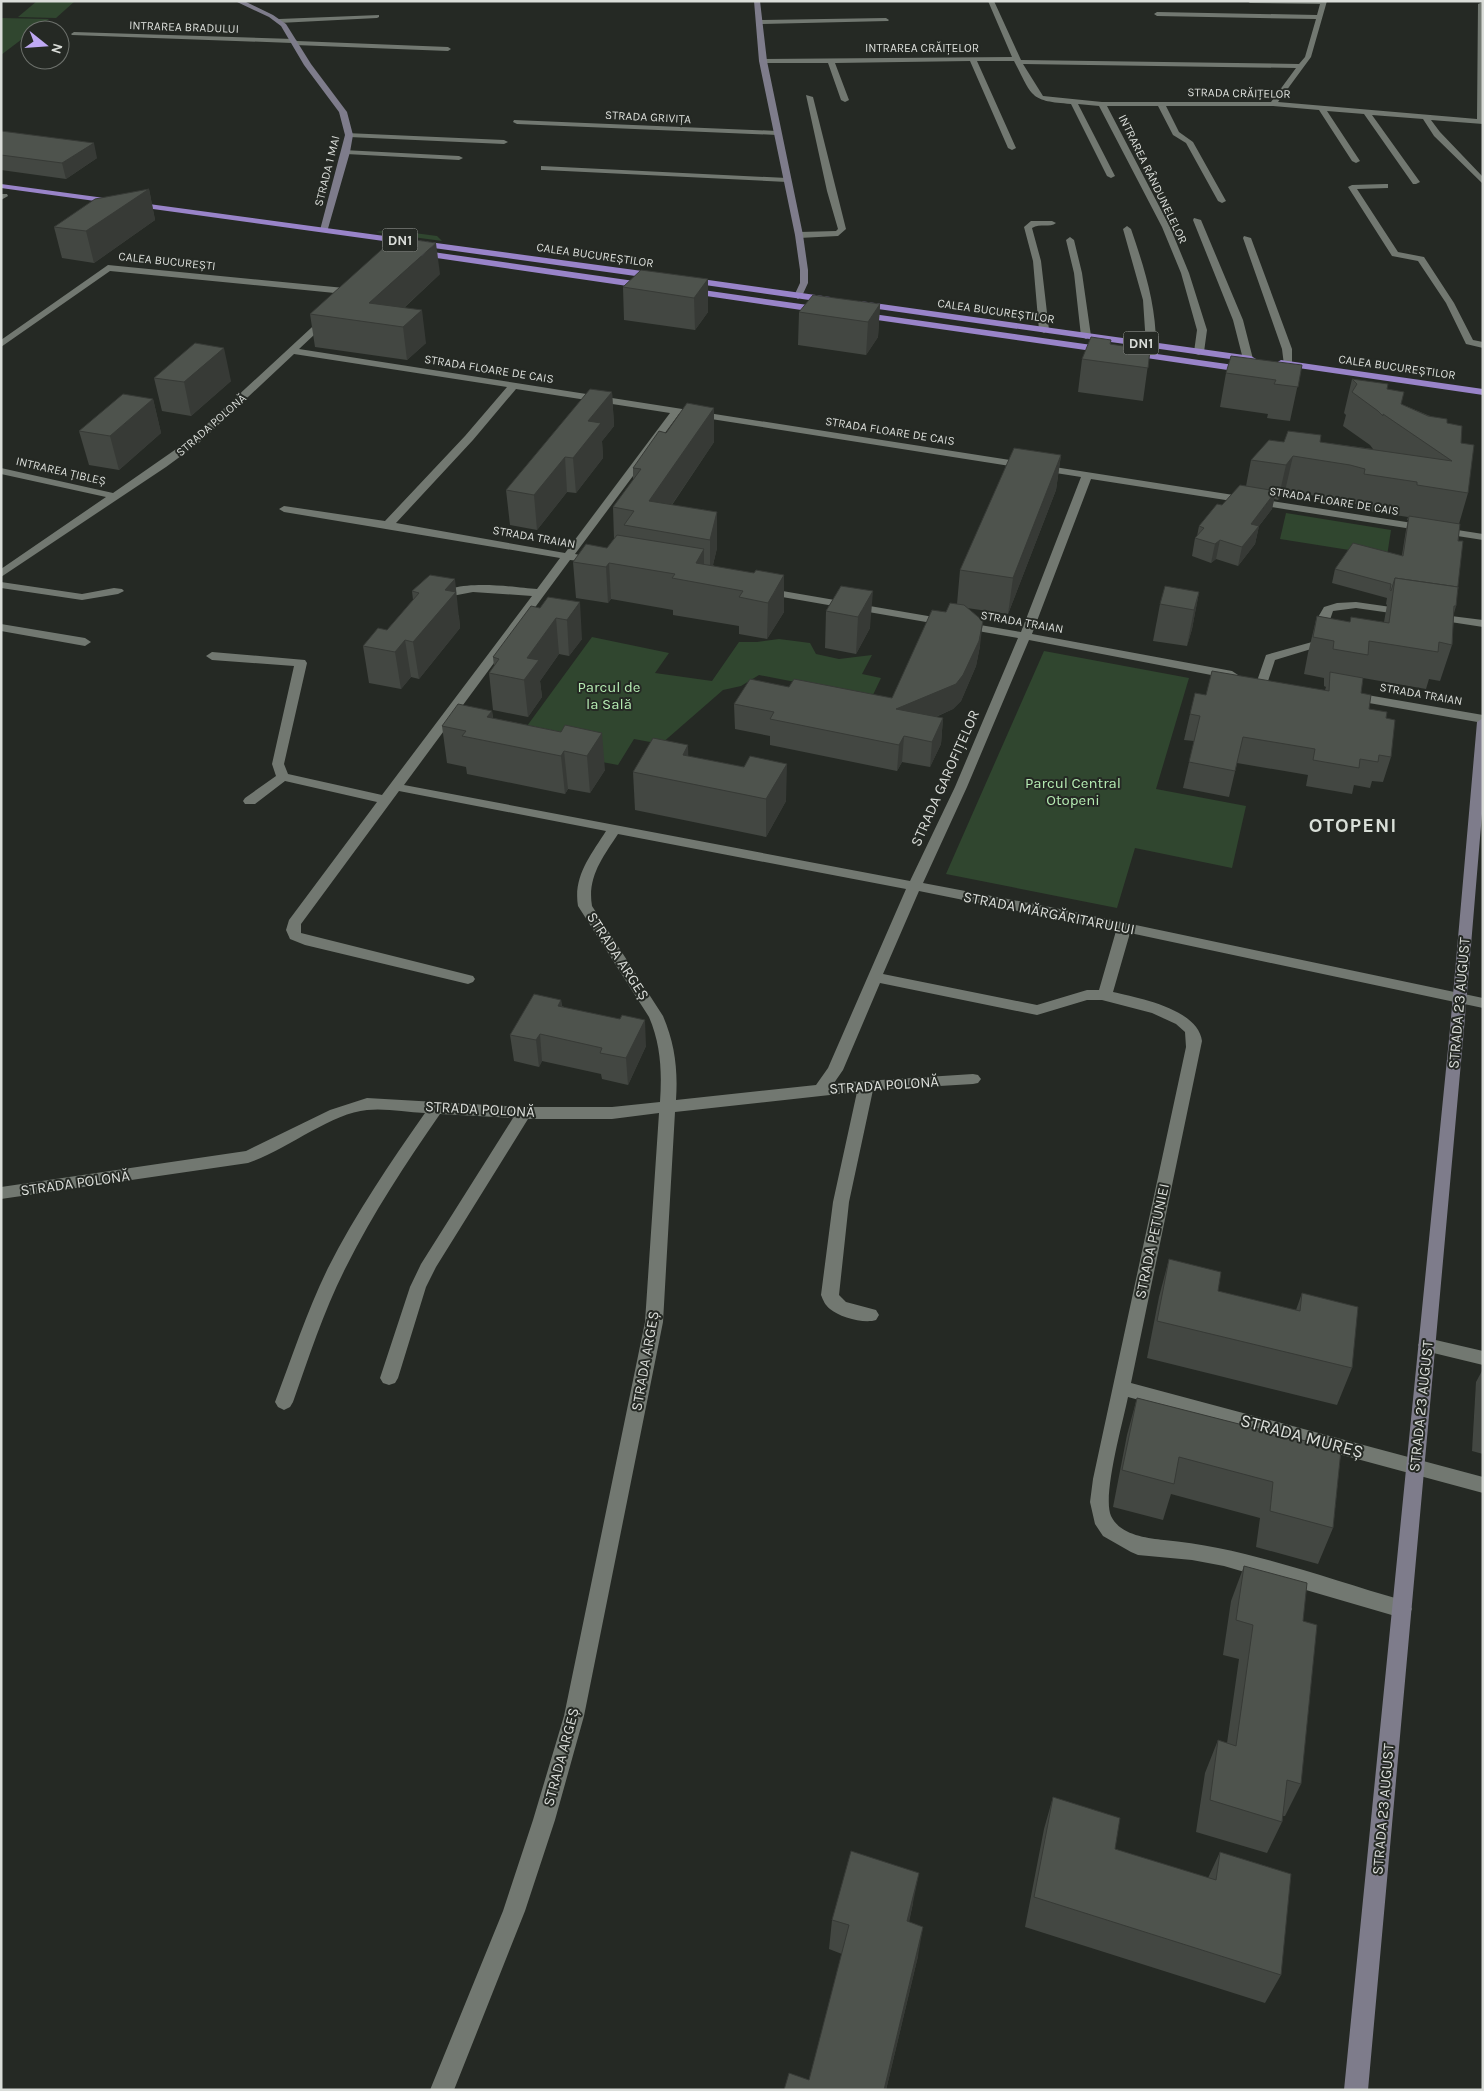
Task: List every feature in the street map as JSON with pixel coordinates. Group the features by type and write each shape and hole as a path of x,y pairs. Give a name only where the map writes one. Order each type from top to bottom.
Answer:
{"highway":[{"name":"CALEA BUCUREȘTILOR","path":"1,186 663,277"},
{"path":"2,196 211,224"},
{"path":"298,236 336,242"},
{"name":"CALEA BUCUREȘTILOR","path":"409,252 658,287"},
{"name":"CALEA BUCUREȘTILOR","path":"673,278 1269,362 1288,369 1342,380 1483,399"},
{"path":"677,290 829,311"},
{"name":"CALEA BUCUREȘTILOR","path":"848,314 1258,371"},
{"name":"CALEA BUCUREȘTILOR","path":"1288,369 1483,392"}],"street":[{"name":"STRADA 1 MAI","path":"238,1 279,21 287,28 308,65 343,112 349,135 324,230"},
{"path":"757,1 763,61 799,235 804,270 804,283 798,296"},
{"path":"991,1 1018,61"},
{"path":"1250,1 1324,2 1318,17 1308,57 1273,104"},
{"path":"1481,4 1482,121"},
{"path":"1156,14 1318,17"},
{"path":"279,21 377,16"},
{"path":"759,22 886,20"},
{"name":"INTRAREA BRADULUI","path":"74,34 295,42"},
{"path":"295,42 448,49"},
{"path":"972,59 1012,148"},
{"name":"INTRAREA CRĂIȚELOR","path":"763,61 972,59 1303,66"},
{"path":"831,60 845,100"},
{"name":"STRADA CRĂIȚELOR","path":"1018,61 1037,96 1048,100 1102,104 1273,104 1482,121"},
{"path":"799,235 838,234 842,230 809,97"},
{"path":"1074,103 1111,176"},
{"name":"INTRAREA RÂNDUNELELOR","path":"1102,104 1166,227 1185,273 1202,330 1199,352"},
{"path":"1161,104 1174,130 1190,142 1222,201"},
{"path":"1321,107 1356,161"},
{"path":"1366,111 1416,182"},
{"path":"1425,116 1437,134 1483,182"},
{"name":"STRADA GRIVIȚA","path":"517,122 777,134"},
{"path":"349,135 504,142"},
{"path":"346,152 459,158"},
{"path":"544,168 787,180"},
{"path":"1385,186 1352,187 1395,254 1421,259 1450,302 1469,342 1483,345"},
{"path":"1197,220 1238,320 1248,359"},
{"path":"1044,330 1037,261 1028,227 1034,223 1052,223"},
{"path":"1127,229 1145,280 1152,324 1151,345"},
{"path":"1247,238 1287,349 1288,369"},
{"path":"1070,240 1078,273 1086,336"},
{"name":"CALEA BUCUREȘTI","path":"1,344 108,268 358,289"},
{"name":"STRADA POLONĂ","path":"1,574 196,440 358,289"},
{"name":"STRADA FLOARE DE CAIS","path":"292,351 1483,537"},
{"path":"388,525 469,438 514,385"},
{"path":"468,979 317,944 295,936 293,930 298,915 676,411"},
{"name":"INTRAREA ȚIBLEȘ","path":"1,471 114,496"},
{"name":"STRADA GAROFIȚELOR","path":"821,1090 834,1070 914,886 961,787 1025,636 1087,475"},
{"name":"STRADA TRAIAN","path":"284,508 601,563"},
{"path":"1,585 82,598 109,591 118,591"},
{"path":"429,607 445,594 462,589 541,593"},
{"name":"STRADA TRAIAN","path":"756,590 1025,636 1259,680 1270,658 1317,644 1323,619 1328,609 1338,606 1373,607 1483,624"},
{"path":"1,627 85,642"},
{"path":"212,656 301,663 278,764 283,777"},
{"name":"STRADA TRAIAN","path":"1340,694 1483,721"},
{"name":"STRADA 23 AUGUST","path":"1356,2090 1460,998 1483,721"},
{"path":"250,801 283,777 385,800"},
{"path":"396,786 615,828"},
{"name":"STRADA MĂRGĂRITARULUI","path":"615,828 1124,928 1483,1003"},
{"name":"STRADA ARGEȘ","path":"442,2090 514,1911 544,1820 574,1716 654,1322 669,1063 664,1035 645,997 585,906 583,898 586,876 615,828"},
{"path":"874,977 1037,1010 1052,1008 1092,994 1105,995 1124,928"},
{"name":"STRADA PETUNIEI","path":"1105,995 1177,1018 1187,1025 1194,1039 1102,1479 1099,1502 1102,1518 1110,1530 1138,1546 1192,1551 1224,1557 1402,1609"},
{"name":"STRADA POLONĂ","path":"1,1193 248,1157 286,1141 324,1118 367,1104 524,1112 612,1113 866,1085 973,1079"},
{"path":"866,1085 841,1202 830,1295 831,1301 836,1305 870,1315"},
{"path":"284,1402 322,1301 346,1250 371,1207 437,1107"},
{"path":"389,1378 418,1287 429,1264 524,1112"},
{"path":"1427,1345 1483,1358"},
{"name":"STRADA MUREȘ","path":"1121,1388 1483,1485"}],"green space":[{"path":"37,1 75,1 56,18 18,17"},
{"path":"1,18 49,19 20,20 20,41 1,55"},
{"path":"392,230 437,236 442,241 376,232"},
{"path":"1286,513 1391,530 1387,556 1280,539"},
{"name":"Parcul de la Sală","path":"592,637 669,653 655,673 712,681 739,642 779,639 810,643 816,654 839,659 872,655 862,674 881,678 872,697 759,675 741,686 723,690 661,744 634,739 618,765 586,759 508,752"},
{"name":"Parcul Central Otopeni","path":"1044,651 1189,678 1156,789 1246,806 1232,868 1135,848 1117,908 946,874"}],"building":[{"path":"1,131 94,143 62,163 1,155"},
{"path":"149,189 86,231 54,227 95,199"},
{"path":"409,239 436,243 369,303 422,310 403,327 310,314 390,242"},
{"path":"641,270 708,279 694,298 623,287"},
{"path":"813,295 880,304 868,322 799,312"},
{"path":"1091,337 1111,340 1110,344 1150,350 1148,368 1082,359"},
{"path":"195,343 224,348 184,382 154,378"},
{"path":"1231,356 1302,365 1298,387 1274,384 1276,380 1226,373"},
{"path":"1352,379 1388,384 1387,389 1404,392 1401,404 1428,416 1447,419 1447,423 1462,426 1461,443 1474,445 1468,493 1417,485 1417,482 1364,474 1365,469 1350,465 1293,456 1286,465 1251,460 1269,440 1284,442 1288,431 1321,435 1320,442 1452,461 1383,414 1383,416 1352,392 1357,384"},
{"path":"590,389 612,392 588,421 601,423 573,458 565,457 534,495 506,490"},
{"path":"123,394 153,399 110,436 79,431"},
{"path":"687,403 714,408 649,501 717,512 710,540 624,525 634,511 613,507 641,469 633,468 659,431 666,433"},
{"path":"1014,448 1061,455 1013,578 960,570"},
{"path":"1240,485 1276,491 1251,524 1259,526 1242,547 1220,540 1215,544 1195,538 1204,528 1199,526 1217,504 1222,505"},
{"path":"1409,516 1460,524 1458,541 1463,541 1458,587 1395,578 1391,591 1391,584 1335,569 1353,543 1403,556"},
{"path":"617,535 704,549 696,563 754,573 756,570 784,575 768,603 739,597 743,591 672,578 675,574 609,563 606,567 573,562 586,544 607,548"},
{"path":"430,575 455,579 445,590 456,592 413,642 405,640 395,652 363,646 378,628 387,630 419,593 412,591"},
{"path":"1395,578 1458,587 1456,606 1454,606 1452,645 1439,642 1438,652 1369,641 1368,655 1333,649 1334,641 1313,637 1317,616 1350,622 1351,617 1389,623"},
{"path":"841,586 873,591 858,617 826,611"},
{"path":"1165,586 1199,592 1194,610 1160,604"},
{"path":"548,597 580,602 567,620 556,618 527,658 539,660 524,680 489,673 499,659 493,657 531,606 540,608"},
{"path":"950,603 964,605 983,621 979,641 963,675 956,684 896,709 943,718 932,742 904,736 899,745 770,719 774,712 734,704 750,679 789,687 794,679 892,698 932,610 946,612"},
{"path":"1212,671 1329,691 1330,672 1363,678 1361,693 1371,695 1369,709 1387,712 1386,718 1395,720 1391,757 1379,755 1378,762 1360,759 1359,768 1313,760 1315,749 1243,737 1235,771 1189,762 1200,716 1190,714 1195,693 1206,695"},
{"path":"458,704 492,711 487,717 561,732 565,725 602,733 587,756 564,751 561,756 462,736 466,731 442,726"},
{"path":"653,738 688,745 683,755 744,767 750,756 787,764 766,799 633,772"},
{"path":"534,994 561,1000 558,1006 620,1019 622,1015 645,1020 626,1058 600,1053 602,1048 540,1034 536,1040 510,1035"},
{"path":"1169,1259 1221,1272 1218,1291 1300,1311 1302,1293 1358,1307 1352,1368 1157,1321"},
{"path":"1137,1398 1341,1450 1333,1528 1270,1511 1273,1482 1179,1457 1174,1484 1122,1470"},
{"path":"1244,1566 1307,1583 1303,1621 1317,1625 1301,1784 1287,1780 1282,1822 1210,1800 1218,1740 1236,1746 1253,1625 1236,1620"},
{"path":"1053,1797 1120,1818 1115,1849 1216,1880 1220,1852 1291,1874 1281,1975 1034,1897"},
{"path":"851,1851 919,1873 907,1921 923,1927 884,2090 784,2090 789,2073 809,2080 849,1925 832,1920"}],"district":[{"name":"OTOPENI","path":"1353,825"}]}
